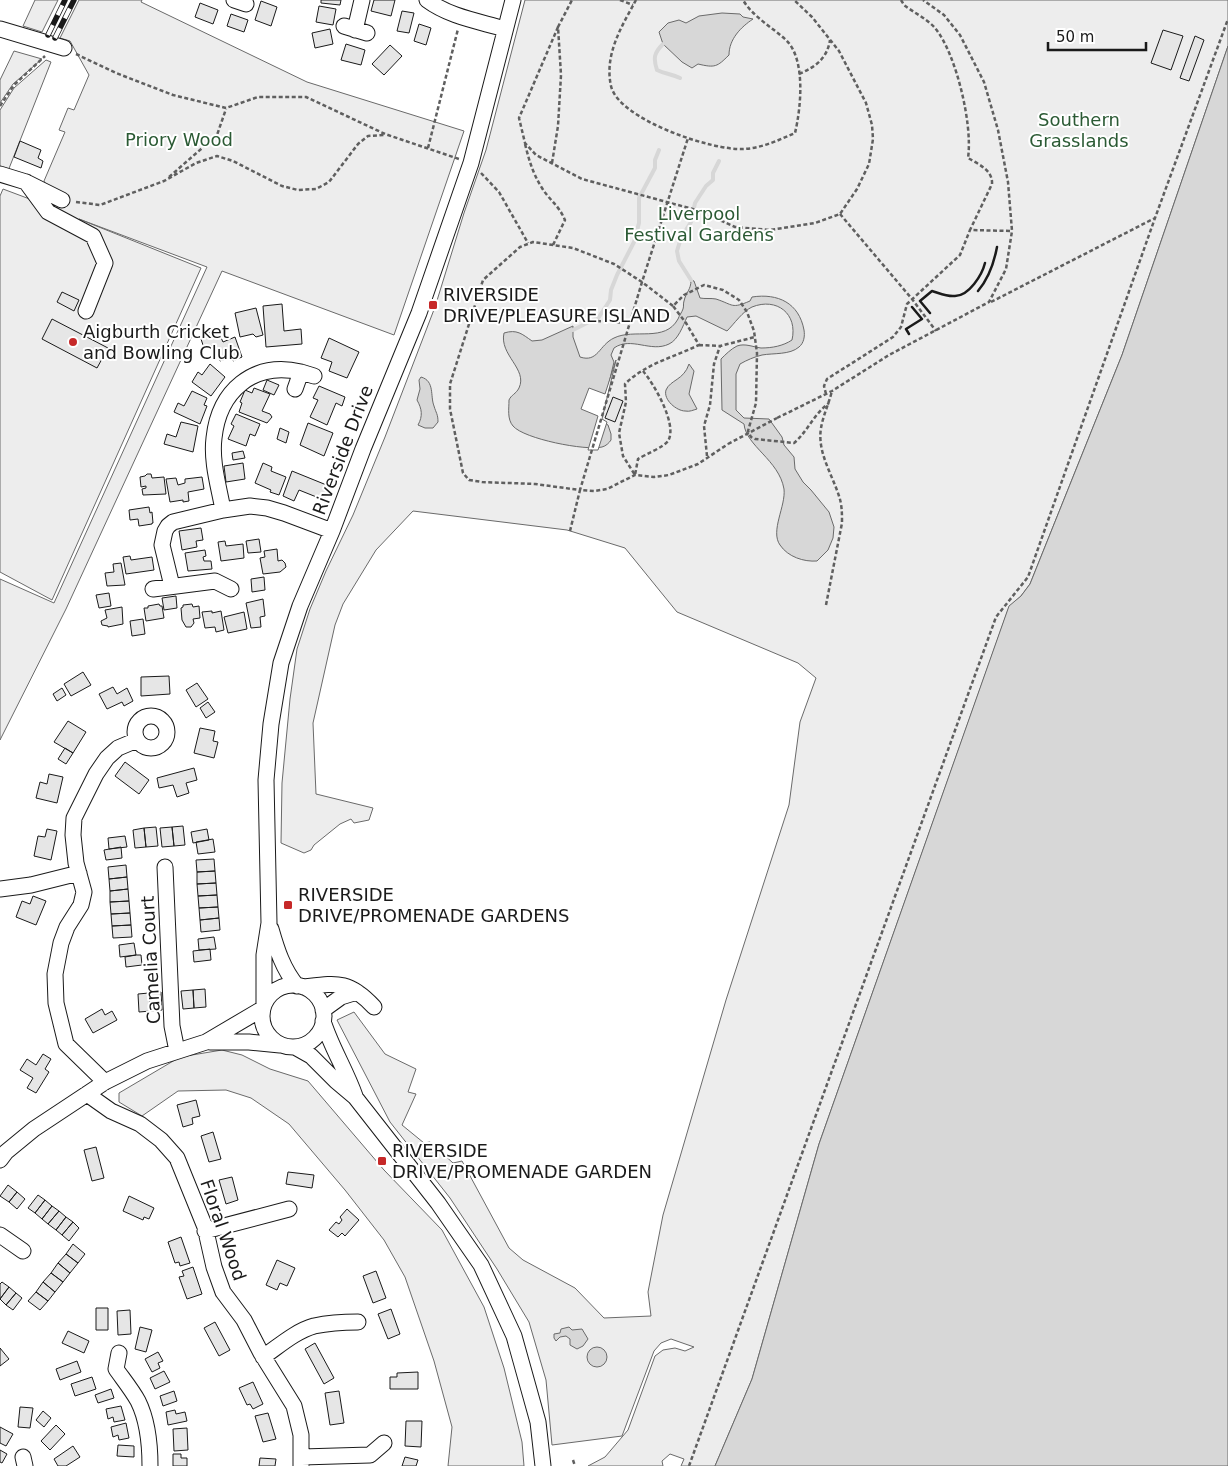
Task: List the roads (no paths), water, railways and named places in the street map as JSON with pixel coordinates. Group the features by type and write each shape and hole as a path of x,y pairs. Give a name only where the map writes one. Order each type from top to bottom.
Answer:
{"street":[{"path":"355,29 362,0"},
{"path":"427,0 439,9 461,17 505,28"},
{"name":"Riverside Drive","path":"263,1007 264,955 269,923 266,780 281,663 300,606 419,313 471,163 513,0"},
{"path":"0,28 58,46"},
{"path":"0,174 26,182 62,200"},
{"path":"26,182 48,212 93,236 105,264 86,311"},
{"path":"223,510 214,456 214,438 222,408 238,386 258,373 279,368 308,374 295,389"},
{"path":"172,586 162,545 168,526 180,520 250,506 267,508 332,531"},
{"path":"153,589 215,581 231,589"},
{"path":"105,1082 66,1044 56,1003 55,974 61,943 67,927 81,904 84,892 73,835 74,818 96,774 107,758 118,748 137,740"},
{"name":"Camelia Court","path":"165,867 172,1026 178,1051"},
{"path":"0,889 30,885 79,874"},
{"name":"Riverside Drive","path":"269,923 280,960 285,970 300,986"},
{"path":"374,1006 365,997 348,987 334,984 287,986 278,989 270,995 263,1007 262,1020 265,1030 271,1039 317,1061 336,1081 356,1097 438,1203 481,1265 517,1344 538,1422 543,1466"},
{"path":"300,986 319,1000 328,1036 356,1097"},
{"path":"206,1042 249,1042 287,1046 305,1045 320,1031 323,1016 341,996 357,992"},
{"path":"0,1160 6,1152 34,1129 105,1082 147,1062 206,1042 263,1007"},
{"name":"Floral Wood","path":"88,1094 110,1111 140,1124 161,1140 177,1158 205,1231 214,1267 223,1292 244,1320 263,1357 294,1406 301,1435 301,1461"},
{"path":"205,1231 289,1210"},
{"path":"0,1235 23,1251"},
{"path":"263,1357 300,1332 313,1326 358,1322"},
{"path":"119,1353 109,1370 138,1401 146,1422 150,1445 150,1466"},
{"path":"301,1461 370,1455 384,1443"}],"waterway":[{"path":"663,44 655,56 657,70 680,78"},
{"path":"573,330 599,317 610,300 611,290 617,275 634,242 639,223 639,198 655,168 655,160 659,150"},
{"path":"691,280 679,261 677,251 681,238 691,222 695,203 706,186 713,180 713,173 719,161"}],"railway":[{"path":"48,35 65,0"},
{"path":"55,38 74,0"}],"place":[{"name":"RIVERSIDE DRIVE/PLEASURE ISLAND","path":"433,305"},
{"name":"Aigburth Cricket and Bowling Club","path":"73,342"},
{"name":"RIVERSIDE DRIVE/PROMENADE GARDENS","path":"288,905"},
{"name":"RIVERSIDE DRIVE/PROMENADE GARDEN","path":"382,1161"}],"park label":[{"name":"Southern Grasslands","path":"1079,130"},
{"name":"Priory Wood","path":"179,140"},
{"name":"Liverpool Festival Gardens","path":"699,224"}]}
